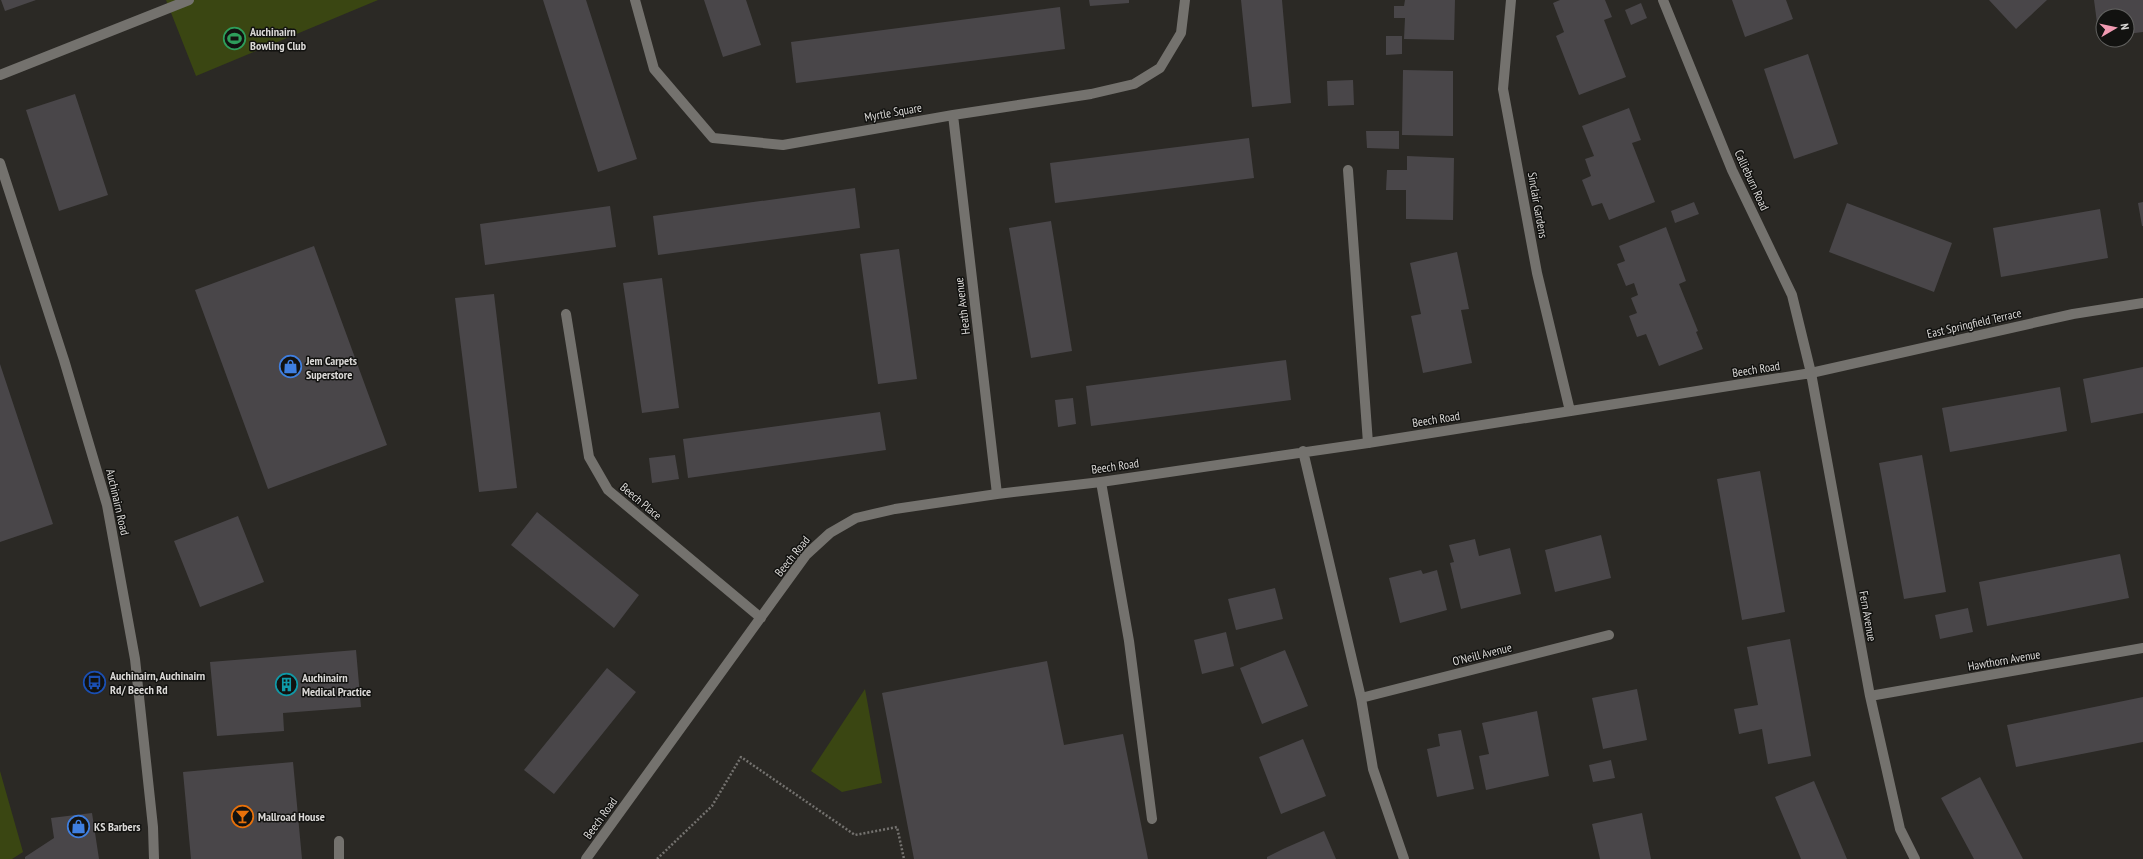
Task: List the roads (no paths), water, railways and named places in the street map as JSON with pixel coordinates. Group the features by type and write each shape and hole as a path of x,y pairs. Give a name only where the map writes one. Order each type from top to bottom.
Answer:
{"street":[{"path":"0,75 189,0"},
{"name":"Myrtle Square","path":"634,0 654,69 713,138 783,145 953,115 1091,94 1134,84 1160,68 1181,33 1185,0"},
{"name":"Sinclair Gardens","path":"1510,0 1503,89 1537,273 1570,411"},
{"name":"Callieburn Road","path":"1663,0 1732,170 1792,296 1811,373"},
{"name":"Heath Avenue","path":"953,115 997,494"},
{"name":"Auchinairn Road","path":"0,163 64,360 107,505 135,659 153,827 154,859"},
{"path":"1348,170 1368,443"},
{"name":"East Springfield Terrace","path":"1811,373 2073,314 2143,303"},
{"name":"Beech Place","path":"566,314 590,457 608,490 761,618"},
{"name":"Beech Road","path":"586,859 806,556 830,533 856,518 895,509 997,494 1101,482 1303,451 1368,443 1811,373"},
{"name":"Fern Avenue","path":"1811,373 1870,696 1900,829 1915,859"},
{"path":"1303,451 1361,698 1373,769 1404,859"},
{"path":"1101,482 1129,641 1152,819"},
{"name":"O'Neill Avenue","path":"1361,698 1609,635"},
{"name":"Hawthorn Avenue","path":"1870,696 2143,648"},
{"path":"339,841 339,859"}],"place":[{"name":"Auchinairn Bowling Club","path":"234,38"},
{"name":"Jem Carpets Superstore","path":"291,367"},
{"name":"Auchinairn, Auchinairn Rd/ Beech Rd","path":"95,682"},
{"name":"Auchinairn Medical Practice","path":"286,684"},
{"name":"Mallroad House","path":"243,816"},
{"name":"KS Barbers","path":"78,826"}]}
